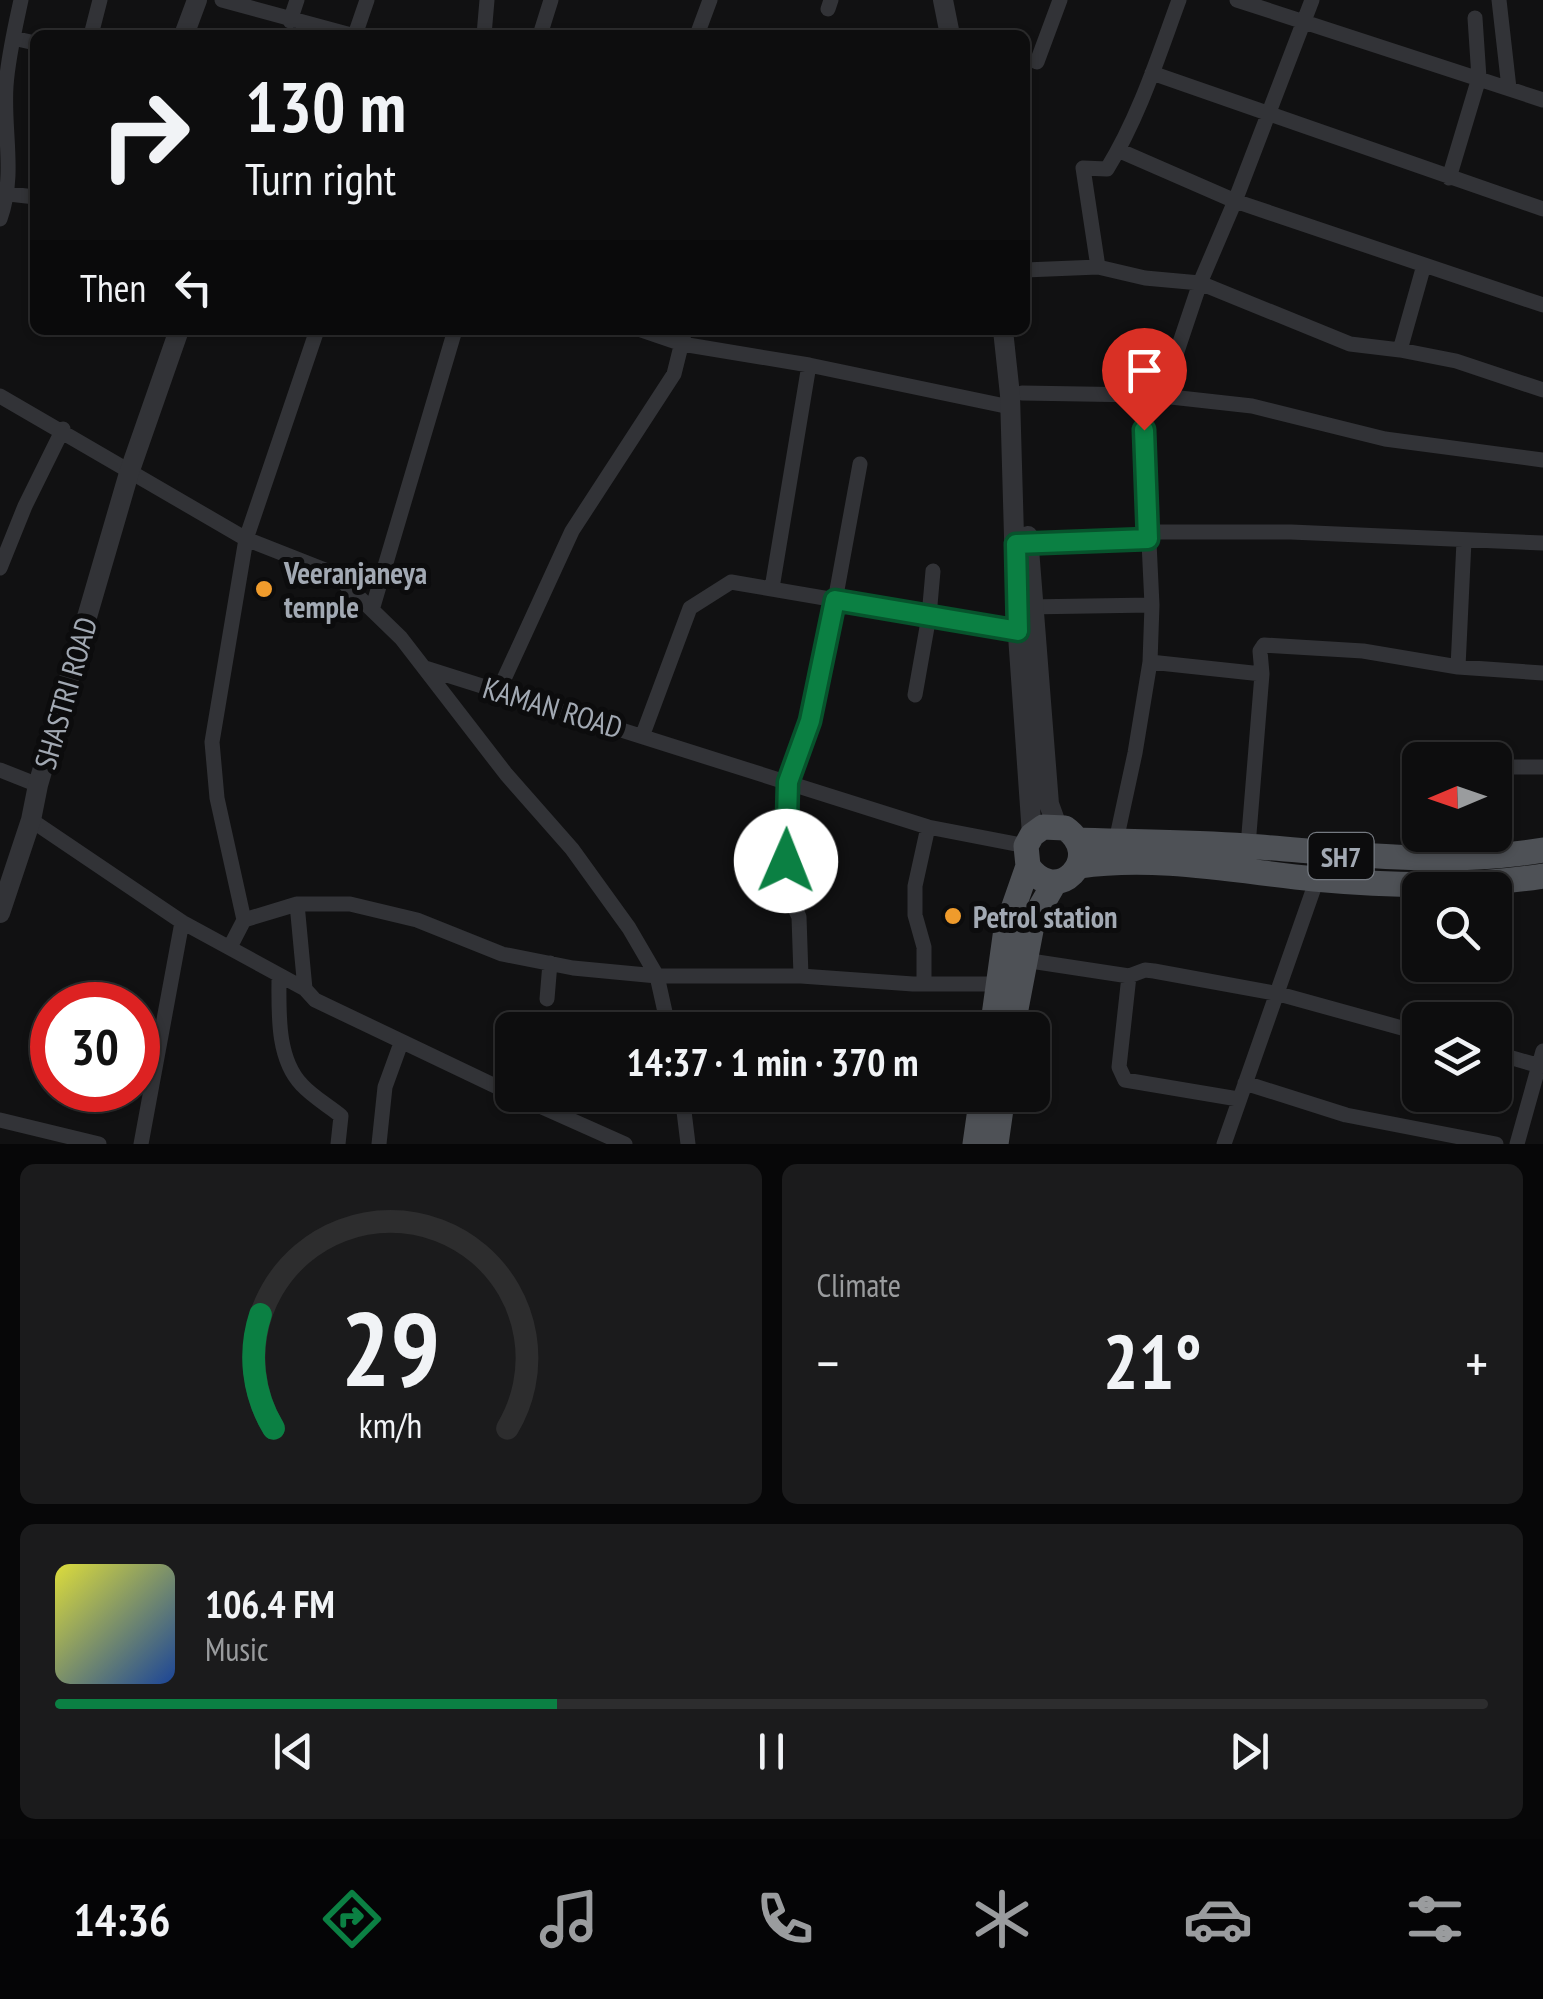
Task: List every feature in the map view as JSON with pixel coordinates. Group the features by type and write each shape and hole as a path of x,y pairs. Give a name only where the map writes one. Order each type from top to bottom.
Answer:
{"main road":[{"name":"SH7","path":"1028,849 1043,827 1116,841 1248,846 1335,855 1435,859 1543,850"},
{"path":"1028,849 1039,878 1065,880 1078,866 1082,853 1067,833"},
{"path":"994,1012 1011,908 1028,849"},
{"name":"SH7","path":"1078,866 1142,861 1434,886 1543,876"},
{"path":"1015,1012 1033,920 1055,882"},
{"path":"975,1144 980,1112"},
{"path":"996,1144 1000,1112"}],"street":[{"path":"0,218 9,194 6,89 12,38 22,0"},
{"path":"92,30 100,0"},
{"path":"186,30 197,0"},
{"path":"222,0 294,26 320,30"},
{"path":"294,26 296,0"},
{"path":"355,30 368,0"},
{"path":"484,30 487,0"},
{"path":"542,30 551,0"},
{"path":"699,30 710,0"},
{"path":"943,0 949,30"},
{"path":"957,0 961,30"},
{"path":"1037,62 1060,0"},
{"path":"1098,268 1083,168 1104,170 1118,150 1180,0"},
{"path":"1237,0 1543,100"},
{"path":"1162,396 1200,282 1236,201 1312,0"},
{"path":"1499,0 1509,88"},
{"path":"1448,178 1479,78 1475,18"},
{"path":"12,38 30,42"},
{"path":"1152,73 1543,210"},
{"path":"1118,150 1236,201 1543,305"},
{"path":"9,194 30,197"},
{"path":"1400,350 1424,265"},
{"path":"1030,270 1098,268 1145,278 1200,282 1350,344 1456,361 1543,390"},
{"name":"SHASTRI ROAD","path":"0,913 32,820 38,785 129,473 177,335"},
{"path":"230,947 244,920 218,798 212,742 246,539 314,335"},
{"path":"372,610 454,335"},
{"path":"1004,335 1016,400"},
{"path":"1014,335 1025,607 1049,804 1067,833"},
{"path":"499,690 572,531 674,374 684,337 809,366 1016,400 1142,395 1252,406 1385,439 1543,460"},
{"path":"772,588 809,366"},
{"path":"1116,841 1150,662 1152,605 1142,395"},
{"path":"0,396 246,539 335,574 401,638 506,774 572,850 629,928 656,976 664,1012"},
{"path":"0,568 62,430"},
{"path":"801,976 799,918 787,891 788,782 810,721 860,464"},
{"path":"1022,544 1291,532 1543,544"},
{"path":"1458,667 1464,542"},
{"path":"915,695 930,616 933,571"},
{"path":"643,734 690,608 731,582 1018,631"},
{"path":"1025,607 1152,605"},
{"path":"1025,607 1018,631 1028,849"},
{"path":"1248,846 1262,674 1260,651 1264,646 1363,650 1458,667 1543,673"},
{"path":"1150,662 1262,674"},
{"name":"KAMAN ROAD","path":"425,668 928,827 1028,849"},
{"path":"1512,767 1543,767"},
{"path":"0,770 38,785"},
{"path":"32,820 182,922 305,989 314,1000 495,1086"},
{"path":"924,984 924,947 915,915 915,886 928,827"},
{"path":"1224,1144 1318,879"},
{"path":"244,920 298,904 350,904 400,916 502,954 550,963 656,976 801,976 924,984 998,984"},
{"path":"298,904 305,989"},
{"path":"142,1144 182,922"},
{"path":"1024,960 1129,976 1145,970 1279,994 1402,1027"},
{"path":"547,999 550,963"},
{"path":"279,976 280,1031 290,1066 301,1084 340,1116 338,1144"},
{"path":"1129,976 1120,1067 1125,1080 1238,1099"},
{"path":"380,1144 385,1088 400,1043"},
{"path":"1512,1055 1541,1058 1517,1144"},
{"path":"1245,1083 1346,1115 1496,1144"},
{"path":"554,1112 625,1144"},
{"path":"684,1112 688,1144"},
{"path":"0,1120 98,1144"}],"place":[{"name":"Veeranjaneya temple","path":"264,589"},
{"name":"Petrol station","path":"953,916"}],"route":[{"path":"786,861 788,782 810,721 835,600 1018,631 1016,544 1148,539 1144,430"}]}
